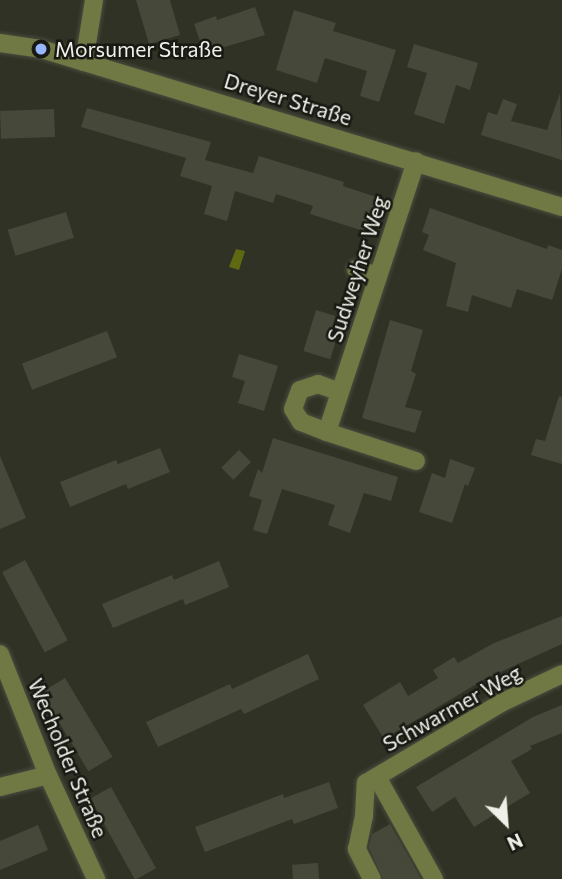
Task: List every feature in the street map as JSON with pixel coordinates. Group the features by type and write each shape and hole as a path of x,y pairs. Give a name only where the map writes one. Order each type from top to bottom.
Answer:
{"street":[{"path":"83,61 94,0"},
{"name":"Dreyer Straße","path":"0,43 41,49 83,61 562,207"},
{"name":"Sudweyher Weg","path":"327,432 416,161"},
{"path":"356,269 378,276"},
{"path":"340,392 317,384 300,390 293,409 301,422 416,461"},
{"name":"Wecholder Straße","path":"0,654 48,775 96,879"},
{"name":"Schwarmer Weg","path":"371,780 503,702 562,674"},
{"path":"0,787 48,775"},
{"path":"371,780 357,849 372,879"},
{"path":"371,780 434,879"}],"shaded area":[{"path":"236,249 245,251 239,270 229,267"}],"building":[{"path":"136,0 170,0 180,35 149,44"},
{"path":"255,7 265,35 204,53 194,24 216,16 217,20"},
{"path":"294,10 336,23 333,31 396,50 379,102 360,96 367,71 325,58 317,83 276,70"},
{"path":"414,44 478,63 470,90 456,85 444,124 414,114 427,73 407,67"},
{"path":"560,93 562,160 481,135 488,112 497,115 503,99 517,104 511,121 547,130"},
{"path":"87,108 211,142 205,160 253,173 259,156 344,182 343,186 382,199 370,233 310,214 313,206 276,194 273,203 235,191 227,221 204,214 212,186 180,176 186,158 81,127"},
{"path":"54,109 55,137 1,139 0,111"},
{"path":"430,208 547,249 548,245 562,250 562,269 552,300 517,289 511,308 472,295 468,312 446,306 456,263 423,250 429,235 422,232"},
{"path":"66,212 74,238 16,256 8,230"},
{"path":"316,310 343,318 330,359 303,351"},
{"path":"390,320 423,330 411,371 416,374 405,407 422,411 415,433 362,418"},
{"path":"107,331 117,357 32,390 22,364"},
{"path":"239,354 278,366 264,411 238,403 245,381 232,377"},
{"path":"559,396 562,397 562,464 531,455 536,439 545,441"},
{"path":"273,438 398,477 391,501 364,493 350,533 328,525 335,505 282,489 267,534 253,530 262,500 249,496 258,469 262,473"},
{"path":"160,448 170,472 128,489 126,484 70,507 60,482 116,460 118,464"},
{"path":"239,450 251,462 233,480 221,468"},
{"path":"0,456 26,518 0,529"},
{"path":"450,459 475,468 468,486 465,484 452,523 419,512 432,473 445,478"},
{"path":"25,560 68,640 45,653 2,572"},
{"path":"219,561 229,587 185,605 183,599 113,628 102,604 172,575 174,580"},
{"path":"562,616 562,644 485,679 384,739 363,705 400,682 408,696 438,678 433,670 454,657 458,663 494,643"},
{"path":"308,654 319,679 244,714 241,709 158,747 146,722 230,684 232,689"},
{"path":"65,678 112,757 88,771 41,692"},
{"path":"562,705 562,733 530,746 532,749 511,761 530,793 474,827 455,797 432,812 416,787 533,717"},
{"path":"329,782 338,808 294,824 292,819 205,852 195,827 283,794 284,798"},
{"path":"111,787 156,868 135,879 90,799"},
{"path":"390,824 421,879 383,879 369,847 372,834"},
{"path":"38,825 48,850 0,870 0,841"},
{"path":"318,863 319,879 293,879 292,865"}],"place":[{"name":"Morsumer Straße","path":"41,49"}]}
